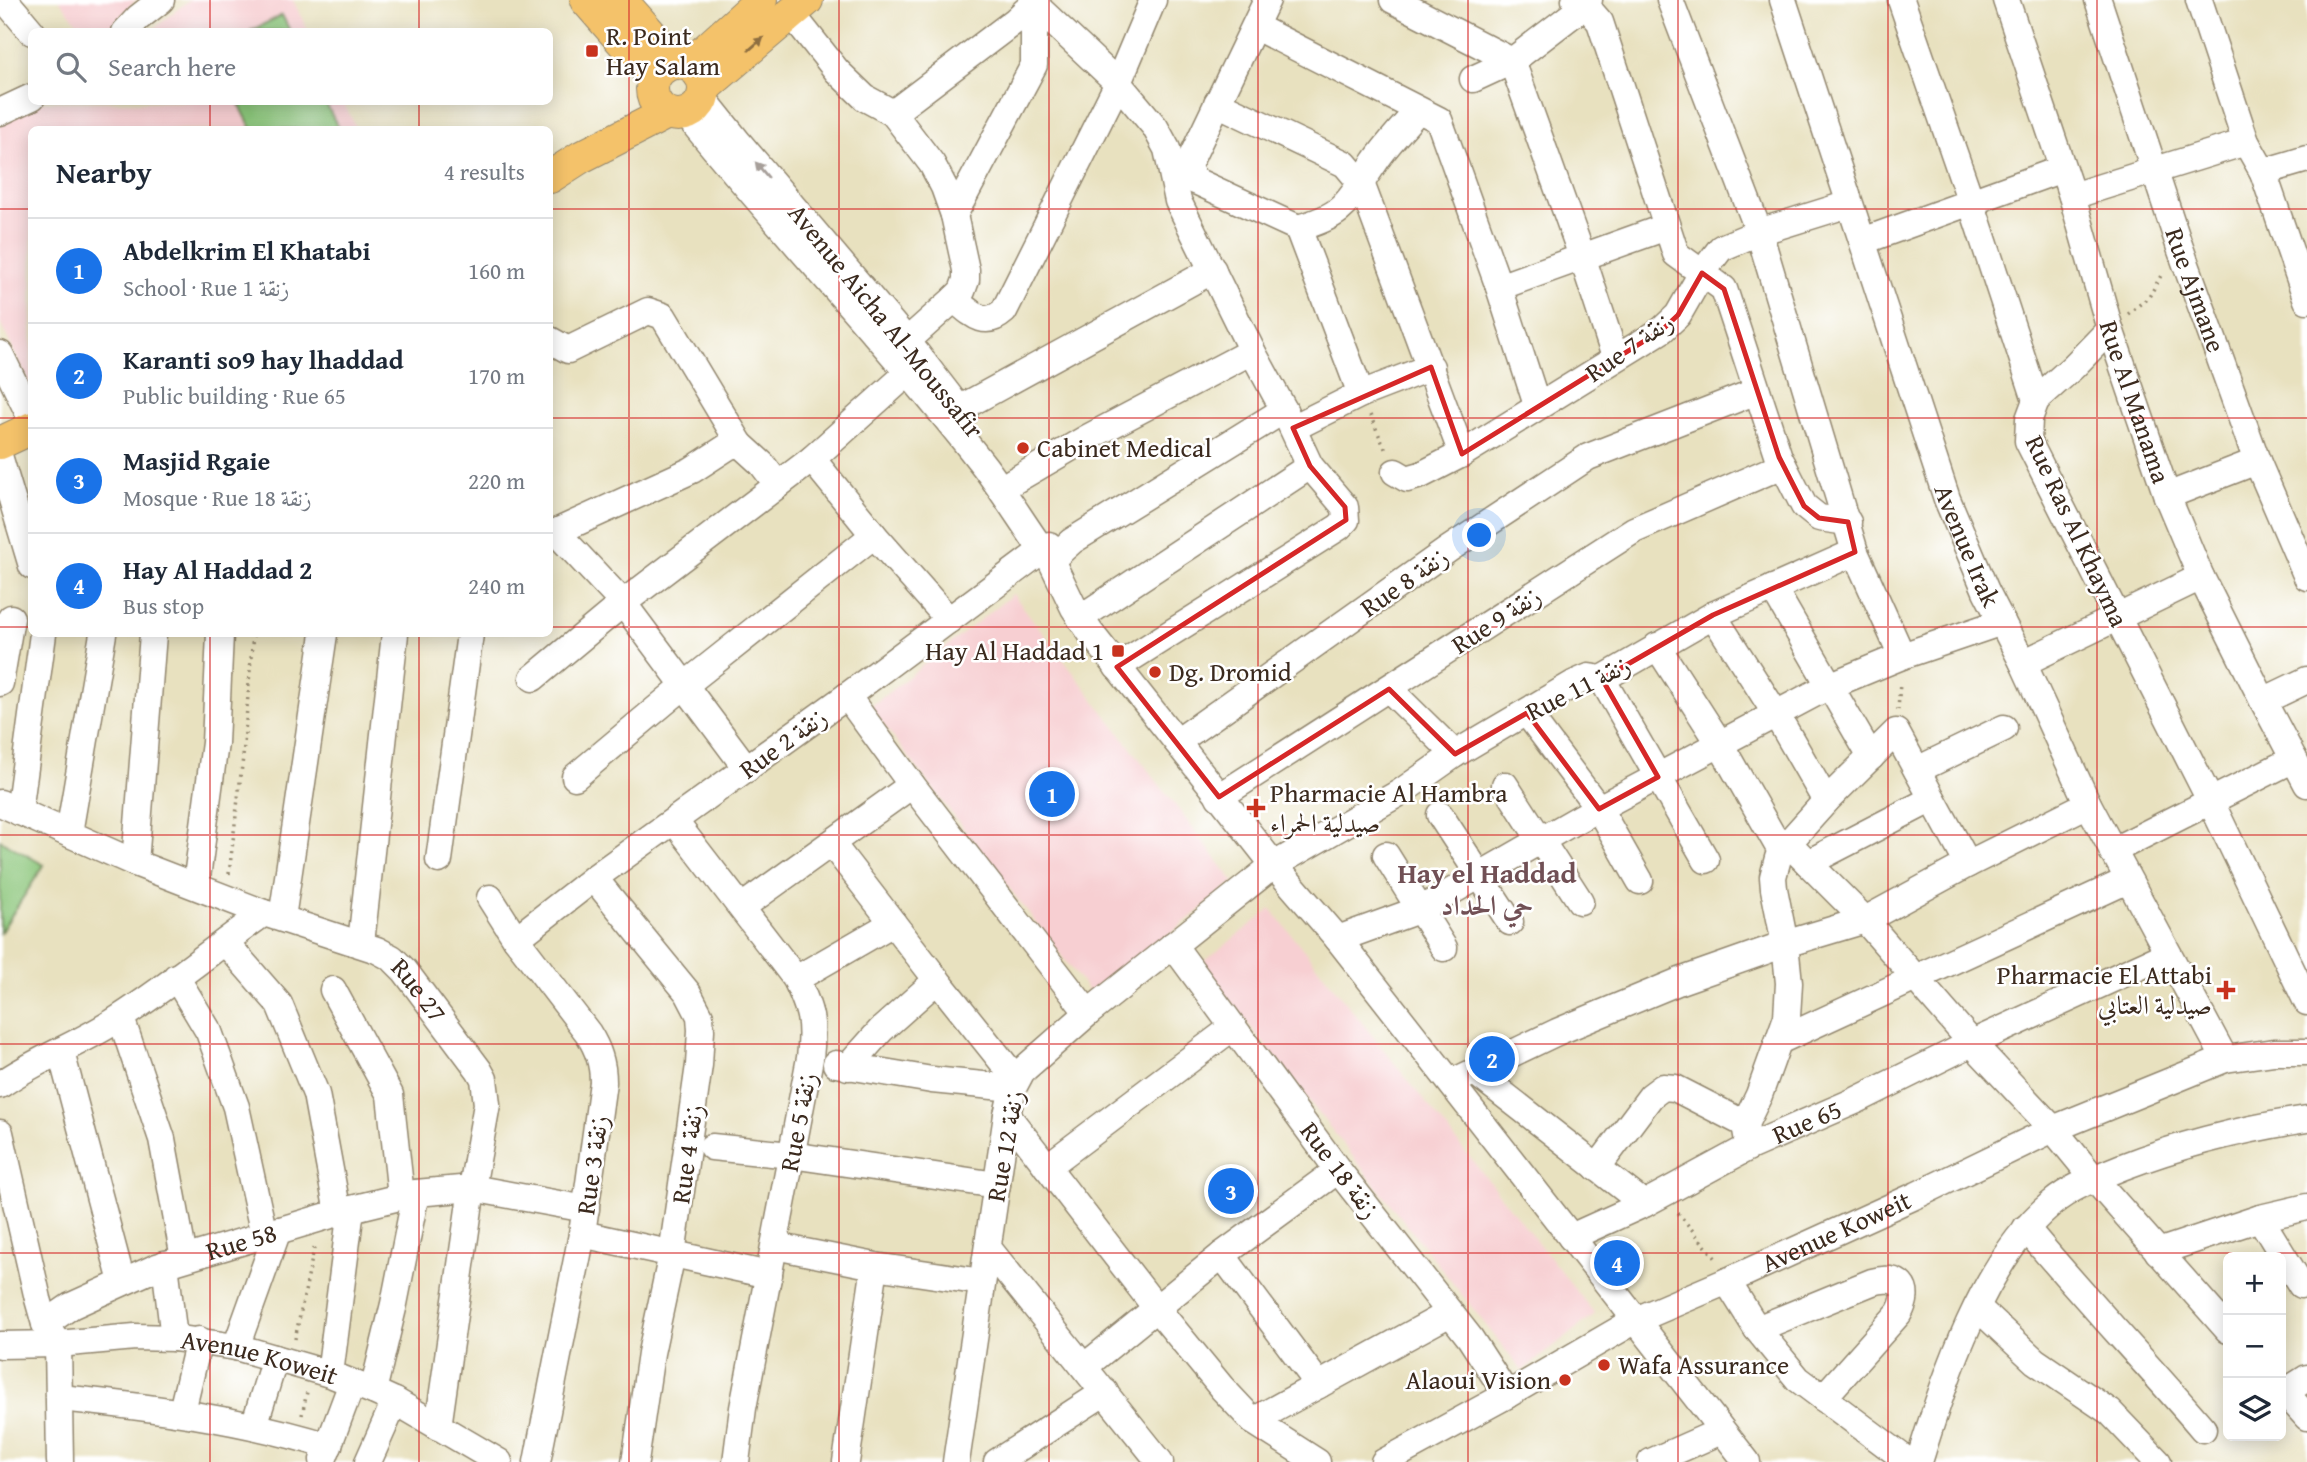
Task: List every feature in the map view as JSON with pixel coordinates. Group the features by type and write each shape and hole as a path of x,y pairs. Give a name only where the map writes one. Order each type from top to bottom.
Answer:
{"main road":[{"name":"Avenue Aicha Al-Moussafir","path":"586,0 680,89"},
{"name":"Avenue Aicha Al-Moussafir","path":"621,0 657,41 680,89"},
{"path":"680,89 761,0"},
{"path":"553,175 799,7"},
{"path":"0,443 28,430"}],"street":[{"path":"5,0 29,28"},
{"path":"129,28 161,0"},
{"path":"954,299 982,319 993,319 1004,310 1118,83 1153,0"},
{"path":"1117,667 1339,527 1346,520 1345,507 1310,466 1289,419 1252,351 1178,201 1179,168 1217,103 1267,0"},
{"path":"1393,0 1512,61 1615,357"},
{"path":"1670,0 1759,232 1855,551 1902,656"},
{"name":"Avenue Irak","path":"1783,0 1947,499 1986,591 2023,663 2088,804 2225,1059"},
{"name":"Rue Ras Al Khayma","path":"1901,0 2036,400 2028,419 2028,441 2211,802 2307,1002"},
{"name":"Rue Al Manama","path":"2006,0 2072,197 2110,329 2167,496 2201,577 2307,784"},
{"name":"Rue Ajmane","path":"2098,0 2179,245 2257,461 2307,577"},
{"path":"2199,0 2246,142 2263,172 2306,292"},
{"path":"1035,2 1118,83 1155,127 1179,168 1200,183 1298,228 1328,218 1347,205 1376,160 1417,111"},
{"path":"893,113 1035,2"},
{"path":"954,215 1034,65 1035,2"},
{"path":"1473,79 1512,61 1583,2 1600,22 1676,254 1724,289 1783,465 1804,506 1819,518 1848,522"},
{"path":"533,678 623,603 812,459 913,359 962,290 966,280 954,215 932,164 893,113 865,98 837,71 799,7"},
{"path":"1256,27 1439,120 1499,287 1537,405"},
{"name":"Avenue Aicha Al-Moussafir","path":"680,89 813,265 913,359 959,409 993,452 1012,482 1080,618 1219,797 1338,939 1747,1462"},
{"path":"0,112 28,99"},
{"path":"1217,103 1345,164 1361,183 1462,454"},
{"path":"2072,197 2246,142"},
{"path":"2263,172 2307,159"},
{"path":"1863,242 2062,169"},
{"name":"Rue 7 زنقة","path":"1395,472 1402,478 1415,478 1462,454 1537,405 1662,330 1678,315 1702,273 1721,248 1759,232 1849,204"},
{"path":"1499,287 1666,227"},
{"path":"1298,228 1361,394"},
{"path":"959,409 1213,270"},
{"path":"553,342 568,350 648,311 663,316 740,444 762,464 778,485"},
{"path":"2036,400 2110,329"},
{"path":"1012,482 1088,437 1252,351"},
{"name":"Avenue Aicha Al-Moussafir","path":"913,359 986,469 1048,553"},
{"path":"1048,553 1289,419 1431,367"},
{"path":"3,369 28,413"},
{"name":"Rue 8 زنقة","path":"1177,742 1449,550 1588,457 1757,391"},
{"path":"740,444 729,446 692,470 553,532 623,603 747,769"},
{"path":"0,459 28,553"},
{"path":"812,459 949,620"},
{"path":"2167,496 2257,461"},
{"name":"Rue 9 زنقة","path":"1219,797 1634,530 1783,465"},
{"path":"1080,618 1310,466"},
{"path":"575,777 685,685 874,535"},
{"name":"Rue 11 زنقة","path":"1274,865 1401,792 1455,754 1589,677 1602,679 1713,615 1855,551"},
{"name":"Rue 2 زنقة","path":"516,939 594,878 675,822 949,620 1048,553"},
{"path":"2023,663 2201,577"},
{"path":"1773,588 1871,757"},
{"path":"1713,615 1776,714 1826,801"},
{"path":"0,683 14,618"},
{"path":"1338,939 1421,909 1541,840 1829,686 1902,656 2002,622"},
{"path":"10,807 36,699 43,637"},
{"path":"69,833 102,637"},
{"path":"135,863 153,637"},
{"path":"196,885 215,743 220,637"},
{"path":"0,1085 33,1064 61,1052 121,1018 225,942 273,915 323,637"},
{"path":"361,943 396,637"},
{"path":"439,860 470,637"},
{"path":"1657,646 1785,847 1808,863 1864,920 1972,1043 2053,1129 2223,1324"},
{"path":"1602,679 1706,860"},
{"path":"2263,701 2307,680"},
{"path":"1389,690 1455,754"},
{"path":"847,696 912,785 1088,1013"},
{"path":"0,699 36,699"},
{"path":"1527,713 1599,809 1640,881"},
{"path":"1917,770 2004,727"},
{"path":"1597,1168 1651,1096 1663,1087 1675,1088 1747,1136 1787,1017 1789,983 1773,877 1785,847 1826,801 1896,732 1968,864"},
{"path":"2112,851 2294,759"},
{"path":"742,907 912,785"},
{"path":"1505,785 1580,901"},
{"path":"1808,863 1932,799"},
{"path":"1450,1083 1557,1032 1680,981 1864,920 2088,804"},
{"name":"Rue 27","path":"10,807 135,863 273,915 361,943 392,958 405,971 484,1079 487,1104 472,1188 438,1427"},
{"path":"1440,815 1510,922"},
{"name":"Rue 5 زنقة","path":"675,822 796,979 813,1024 810,1058 743,1408 736,1462"},
{"path":"832,844 1014,1083"},
{"path":"1386,855 1444,948"},
{"name":"Rue 12 زنقة","path":"956,1462 1014,1083 1022,1071 1088,1013 1274,865"},
{"name":"Rue 4 زنقة","path":"594,878 688,993 700,1016 699,1065 672,1254 651,1353 635,1462"},
{"path":"1779,1041 2128,880"},
{"name":"Rue 3 زنقة","path":"490,898 516,939 588,1033 603,1067 584,1222 537,1462"},
{"path":"796,979 893,923"},
{"path":"60,1398 182,1411 254,1426 298,1436 326,1454 332,1377 337,1213 316,1094 279,1004 225,942"},
{"name":"Rue 18 زنقة","path":"1173,945 1338,1170 1469,1338 1507,1395"},
{"name":"Rue 65","path":"1571,1237 1654,1200 1747,1136 1857,1100 1972,1043 2167,954"},
{"path":"176,977 209,1032 236,1107 271,1232 236,1347"},
{"path":"848,1067 881,1030 937,981"},
{"path":"254,1426 332,1377 396,1293 409,1194 390,1095 333,990"},
{"path":"121,1018 162,1139 174,1261 187,1339 182,1411"},
{"path":"1047,1167 1233,1027"},
{"path":"61,1052 122,1282"},
{"name":"Avenue Koweit","path":"1384,1462 1636,1320 1917,1195 2053,1129 2225,1059 2274,1052 2307,1052"},
{"path":"810,1058 848,1067 932,1080 1014,1083"},
{"path":"1475,1072 1597,1168 1654,1200"},
{"path":"1007,1115 1157,1309 1222,1388 1253,1421 1317,1462"},
{"path":"1919,1462 1956,1353 2002,1263 2026,1228 2086,1170 2147,1157 2204,1139 2307,1119"},
{"path":"0,1133 52,1334 64,1461"},
{"path":"712,1147 791,1155 997,1185"},
{"path":"1084,1367 1222,1255 1338,1170"},
{"name":"Rue 58","path":"52,1334 71,1306 174,1261 409,1194 472,1188 584,1222 672,1254 769,1275"},
{"path":"2158,1252 2260,1218 2307,1207"},
{"path":"2260,1218 2296,1288"},
{"path":"2026,1228 2203,1429"},
{"path":"775,1246 875,1266 982,1282"},
{"path":"988,1248 1160,1462"},
{"path":"1222,1255 1320,1385"},
{"path":"846,1462 875,1266"},
{"path":"1757,1329 1886,1278 1904,1288 1906,1301 1899,1314 1823,1398"},
{"path":"1729,1280 1757,1329 1798,1379 1909,1462"},
{"path":"1978,1307 2035,1361 2110,1412 2158,1462"},
{"path":"1253,1421 1450,1313"},
{"name":"Avenue Koweit","path":"0,1345 52,1334 134,1329 236,1347 332,1377 438,1427 456,1452 499,1462"},
{"path":"332,1377 368,1462"},
{"path":"2286,1388 2307,1378"},
{"path":"996,1462 1105,1392"},
{"path":"2286,1393 2307,1417"},
{"path":"1651,1462 1721,1431"}],"path":[{"path":"2110,329 2148,297 2179,245"},
{"path":"1361,394 1395,472"},
{"path":"227,897 243,757 253,637"},
{"path":"1896,732 1902,656"},
{"path":"1654,1200 1729,1280"},
{"path":"298,1436 332,1377 337,1213"}],"highlighted area":[{"path":"1702,273 1724,289 1779,457 1804,506 1819,518 1848,522 1855,552 1713,615 1602,679 1658,777 1599,809 1527,713 1455,754 1389,689 1219,797 1117,667 1346,520 1345,507 1310,466 1293,428 1431,367 1462,454 1662,330 1678,315"}],"shaded area":[{"path":"59,0 136,0 111,28 82,28"},
{"path":"189,0 293,0 307,28 155,28"},
{"path":"29,105 345,105 355,126 28,126 28,382 0,322 0,120"},
{"path":"1013,594 1234,882 1093,997 870,707"},
{"path":"1271,909 1595,1314 1522,1371 1201,964"}],"green space":[{"path":"282,15 288,28 256,28"},
{"path":"240,105 327,105 337,126 250,126"},
{"path":"0,840 44,865 0,933"}],"place":[{"name":"R. Point Hay Salam","path":"592,51"},
{"name":"Cabinet Medical","path":"1023,448"},
{"name":"Hay Al Haddad 1","path":"1118,651"},
{"name":"Dg. Dromid","path":"1155,672"},
{"name":"Abdelkrim El Khatabi","path":"1052,794"},
{"name":"Pharmacie Al Hambra صيدلية الحمراء","path":"1256,808"},
{"name":"Pharmacie El Attabi صيدلية العتابي","path":"2226,990"},
{"name":"Karanti so9 hay lhaddad","path":"1492,1059"},
{"name":"Masjid Rgaie","path":"1231,1191"},
{"name":"Hay Al Haddad 2","path":"1617,1263"},
{"name":"Wafa Assurance","path":"1604,1365"},
{"name":"Alaoui Vision","path":"1565,1380"}],"district":[{"name":"Hay el Haddad حي الحداد","path":"1487,889"}]}
